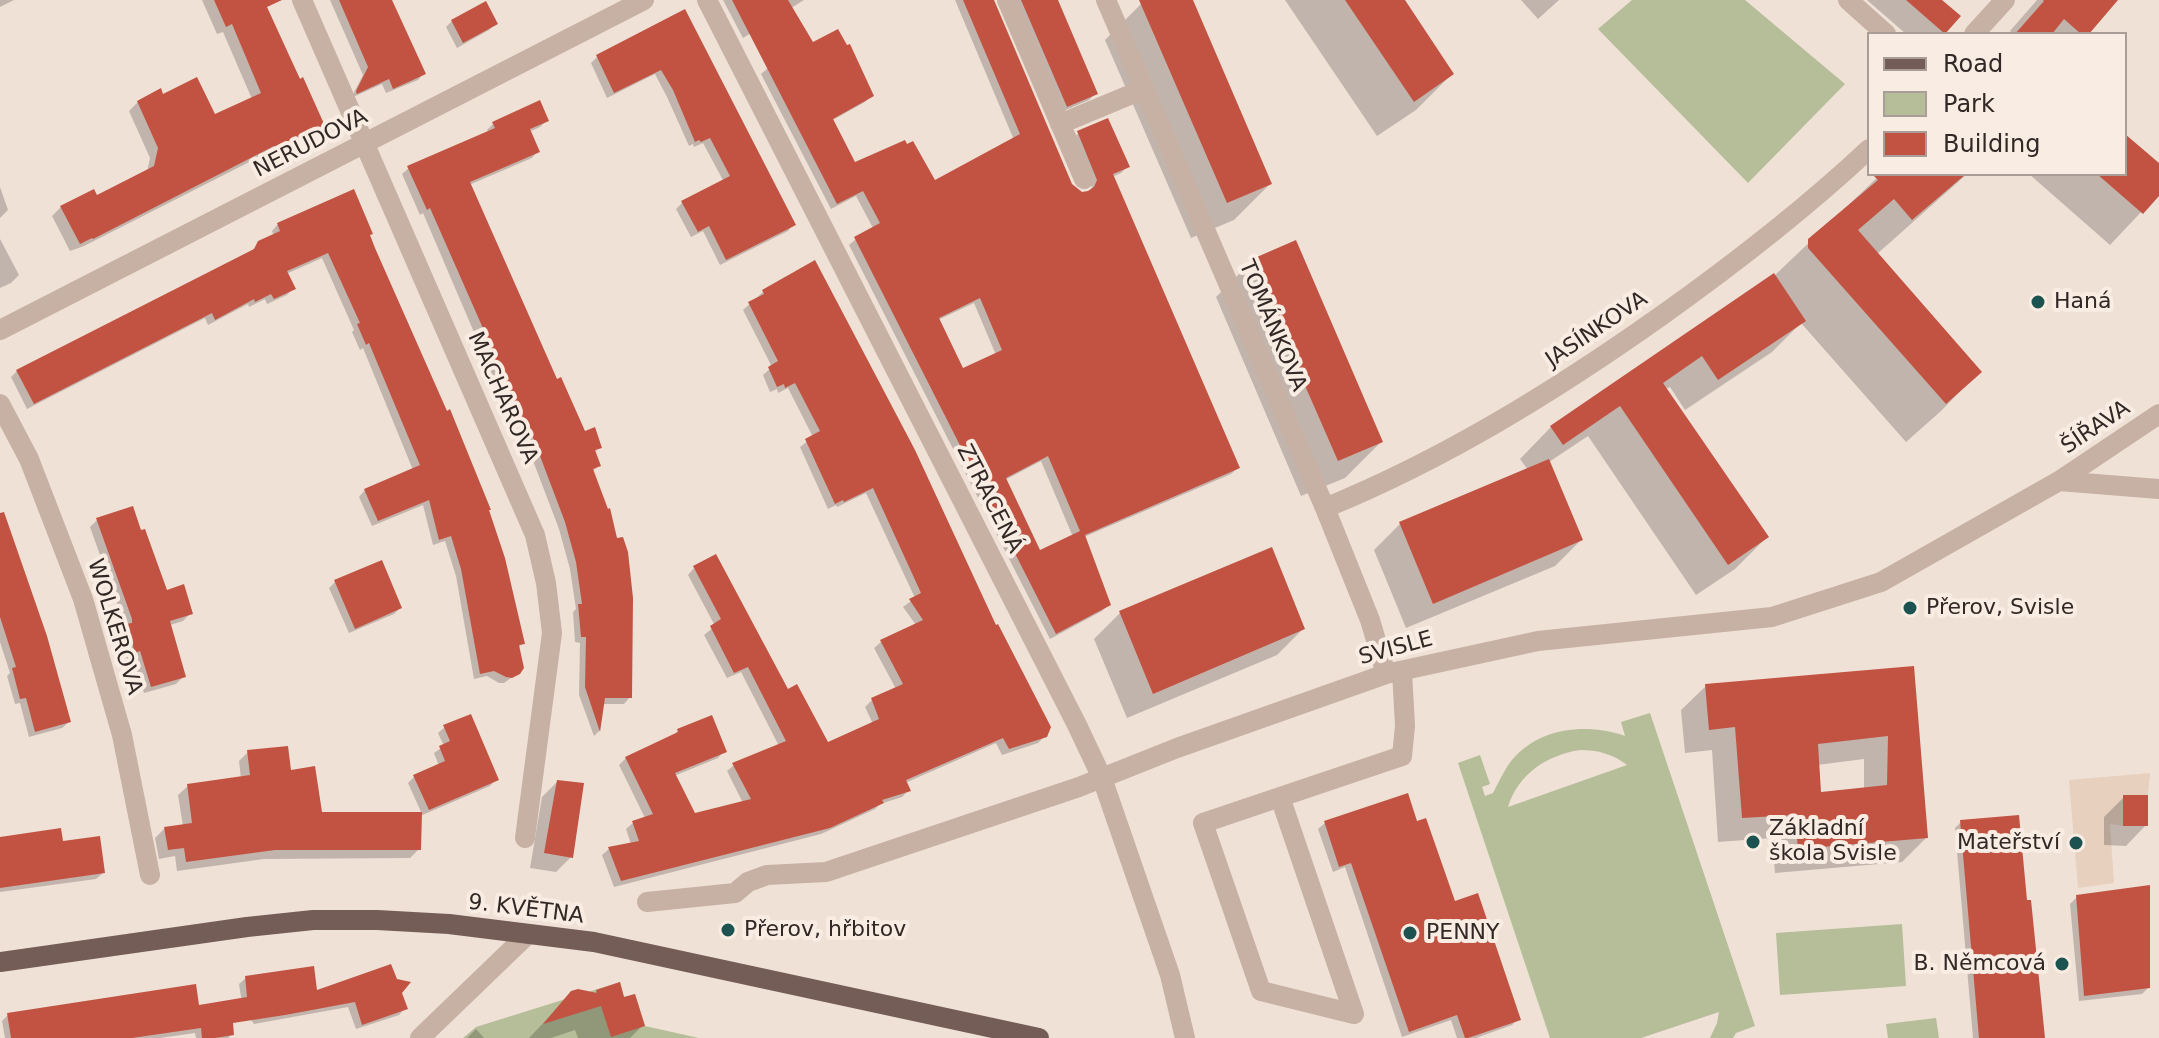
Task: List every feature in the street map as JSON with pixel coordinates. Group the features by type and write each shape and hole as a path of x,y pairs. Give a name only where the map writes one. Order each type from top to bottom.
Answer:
{"main road":[{"name":"9. KVĚTNA","path":"0,962 313,920 449,924 594,942 1039,1038"}],"street":[{"name":"MACHAROVA","path":"302,0 535,535 546,583 552,633 525,838"},
{"name":"NERUDOVA","path":"0,330 644,0"},
{"name":"ZTRACENÁ","path":"707,0 1102,778 1170,975 1185,1038"},
{"path":"1007,0 1084,179"},
{"name":"TOMÁNKOVA","path":"1106,0 1394,672 1405,726 1402,756 1280,797"},
{"path":"1848,0 1884,32"},
{"path":"1976,32 2005,0"},
{"path":"1060,124 1144,89"},
{"name":"JASÍNKOVA","path":"1325,508 1454,448 1595,362 1751,251 1867,151"},
{"name":"WOLKEROVA","path":"0,404 29,459 83,599 122,735 150,875"},
{"name":"ŠÍŘAVA","path":"2059,481 2159,414"},
{"name":"SVISLE","path":"647,902 735,893 748,882 767,875 826,872 1102,778 1177,748 1394,672 1538,641 1772,617 1881,582 2059,481"},
{"path":"2059,481 2159,489"},
{"path":"1280,797 1314,898 1354,1014 1261,991 1203,823 1280,797"},
{"path":"420,1038 528,934"}],"green space":[{"path":"1632,0 1745,0 1845,84 1748,183 1598,29"},
{"path":"1650,713 1755,1026 1736,1033 1733,1038 1710,1038 1719,1012 1641,1038 1550,1038 1458,763 1480,755 1490,784 1482,787 1485,796 1493,793 1512,760 1536,740 1550,734 1580,729 1625,736 1621,722","holes":["1580,750 1611,755 1627,765 1508,807 1519,785 1535,768 1556,756"]},
{"path":"1902,924 1906,986 1780,995 1776,933"},
{"path":"620,982 624,997 635,994 645,1026 699,1038 463,1038 476,1027"},
{"path":"1936,1018 1939,1038 1888,1038 1886,1024"}],"shaded area":[{"path":"2150,773 2148,795 2123,795 2123,826 2110,824 2114,883 2078,888 2069,780"}],"building":[{"path":"214,0 282,0 267,7 325,126 275,149 274,146 80,244 60,206 94,189 97,195 154,166 158,148 137,101 161,88 163,94 197,77 215,114 261,93 232,24 226,27"},
{"path":"339,0 392,0 426,74 393,89 389,79 357,94 368,67"},
{"path":"732,0 788,0 813,42 838,29 847,45 850,44 874,96 833,119 855,162 905,140 907,144 913,141 935,180 1020,134 963,0 994,0 1072,184 1082,192 1094,187 1097,180 1077,131 1108,118 1130,167 1113,174 1240,468 1085,535 1111,605 1056,634 854,237 880,223 863,191 837,204","holes":["980,298 1002,350 963,368 939,318","1048,456 1080,531 1040,550 1006,478"]},
{"path":"1021,0 1058,0 1098,94 1067,107"},
{"path":"1139,0 1193,0 1272,184 1227,203"},
{"path":"1345,0 1405,0 1454,74 1414,102"},
{"path":"1906,0 1942,0 1961,16 1947,32 1943,32"},
{"path":"2118,0 2091,32 2079,32 2064,19 2054,32 2017,32 2044,1"},
{"path":"486,1 498,24 463,43 451,20"},
{"path":"685,9 796,225 726,260 709,226 698,232 681,201 730,176 710,138 695,142 661,70 614,93 596,55"},
{"path":"540,100 549,121 530,129 540,152 470,182 557,379 561,377 585,431 595,427 602,448 595,450 601,466 593,469 610,508 617,538 623,537 628,552 633,598 632,698 605,698 600,732 585,687 586,637 581,637 578,604 582,604 576,562 565,522 526,419 520,421 430,208 427,210 407,166 495,128 492,122"},
{"path":"2127,136 2159,163 2159,196 2143,214 2099,176 2127,176"},
{"path":"1874,176 1964,176 1912,220 1894,199 1858,230 1982,372 1946,404 1808,248 1808,239 1878,180"},
{"path":"354,189 373,234 370,235 375,248 447,411 450,409 491,510 525,644 519,645 524,668 512,678 494,671 480,674 461,569 451,536 439,540 429,500 378,521 370,503 364,489 420,465 328,253 287,271 296,289 274,299 271,294 255,302 254,299 215,320 212,313 34,404 16,370 254,249 258,241 280,231 277,223"},
{"path":"1296,240 1383,442 1338,461 1250,260"},
{"path":"815,260 915,450 996,625 1051,727 1047,737 1009,749 1003,738 906,780 911,791 882,800 884,803 830,828 621,881 608,847 639,841 632,821 653,814 625,757 678,732 677,729 712,715 727,752 675,773 695,813 751,799 732,763 786,741 748,667 734,673 710,626 721,619 693,566 716,554 788,689 797,684 828,742 879,719 871,698 903,684 880,640 923,620 909,599 921,593 873,488 835,504 805,439 820,431 795,383 785,388 784,384 777,387 768,367 778,361 748,302 764,294 762,290"},
{"path":"1774,273 1806,321 1718,380 1702,356 1663,383 1769,537 1728,565 1620,406 1563,445 1550,426"},
{"path":"1549,459 1583,540 1433,604 1399,522"},
{"path":"133,506 141,530 145,529 167,590 184,584 193,614 170,621 186,677 151,687 140,651 135,653 126,624 132,623 132,619 96,518"},
{"path":"4,512 47,636 71,722 35,732 26,698 20,699 12,668 16,667 0,617 0,513"},
{"path":"1272,547 1305,629 1153,694 1119,611"},
{"path":"382,560 402,608 355,629 334,580"},
{"path":"1914,666 1928,838 1798,849 1795,815 1742,818 1735,727 1709,730 1705,684","holes":["1888,736 1887,785 1821,792 1818,744"]},
{"path":"471,714 499,780 429,810 413,775 445,761 439,746 450,741 443,725"},
{"path":"288,746 291,770 315,766 322,812 422,812 421,850 275,850 186,862 184,848 168,850 164,827 192,823 187,784 250,775 247,750"},
{"path":"557,780 584,783 573,858 544,853"},
{"path":"1408,793 1417,821 1426,818 1455,901 1478,893 1521,1020 1468,1038 1465,1038 1457,1015 1409,1032 1351,863 1339,867 1324,821"},
{"path":"2123,795 2148,795 2148,826 2123,826"},
{"path":"2019,815 2045,1038 1979,1038 1960,820"},
{"path":"61,828 63,841 100,836 105,873 0,888 0,837"},
{"path":"2150,885 2150,988 2084,996 2076,895"},
{"path":"391,964 397,979 411,982 402,993 408,1009 362,1025 355,1002 233,1023 234,1035 215,1038 202,1038 201,1028 132,1038 11,1038 7,1013 196,984 199,1005 247,997 245,976 314,966 317,990"},
{"path":"620,982 624,997 635,994 645,1026 611,1037 601,1006 543,1024 571,991 578,989 597,993 596,990"}],"place":[{"name":"Haná","path":"2038,302"},
{"name":"Přerov, Svisle","path":"1910,608"},
{"name":"Základní škola Svisle","path":"1753,842"},
{"name":"Mateřství","path":"2076,843"},
{"name":"Přerov, hřbitov","path":"728,930"},
{"name":"PENNY","path":"1410,933"},
{"name":"B. Němcová","path":"2062,964"}]}
